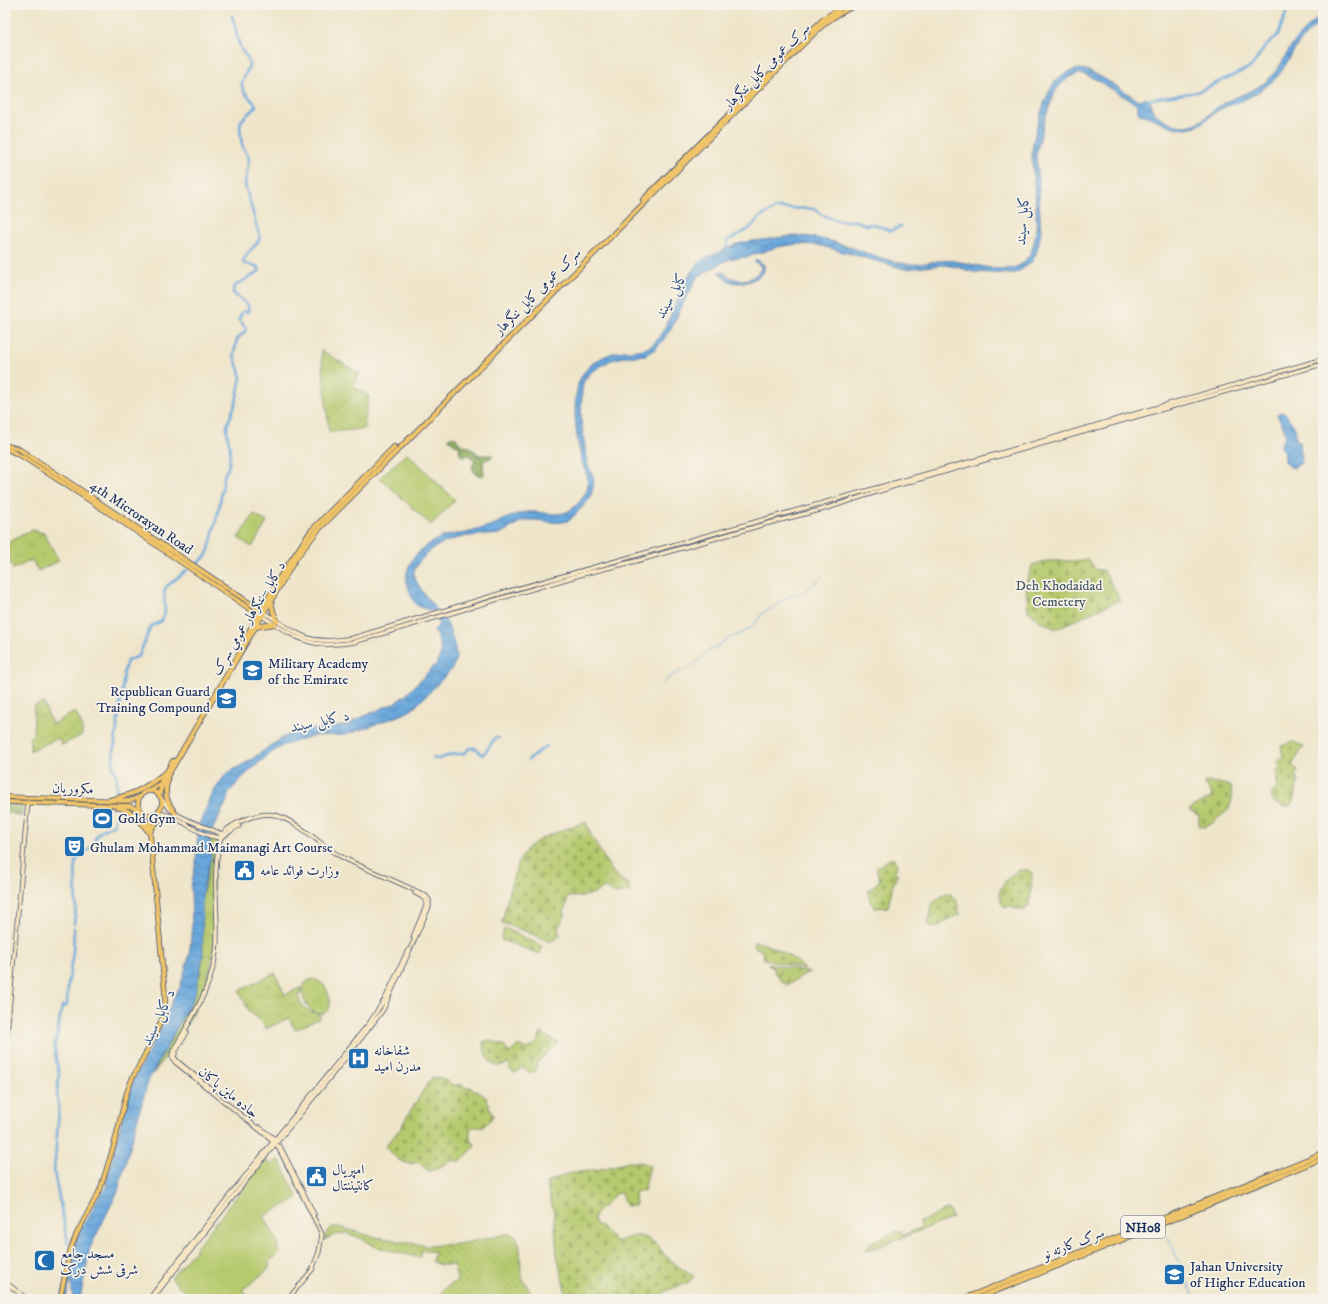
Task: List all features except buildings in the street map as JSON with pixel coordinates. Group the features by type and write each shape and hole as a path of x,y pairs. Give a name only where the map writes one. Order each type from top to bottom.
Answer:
{"highway":[{"name":"سرک عمومی کابل ننگرهار","path":"261,613 297,551 318,522 523,321 818,24 831,13 849,5"},
{"name":"سرک عمومی کابل ننگرهار","path":"360,486 583,265 817,29 827,20 856,5"},
{"name":"د کابل–ننګرهار عمومي سړک","path":"161,797 162,785 168,773 236,654 296,558 309,539 360,486"},
{"path":"255,627 275,622 271,600"},
{"name":"د کابل–ننګرهار عمومي سړک","path":"168,773 255,627 261,613"},
{"path":"151,790 160,784 168,773"},
{"path":"110,803 143,789 168,773"},
{"path":"168,773 165,794 174,815"},
{"name":"سرک کارته نو","path":"1018,1280 1042,1265 1323,1153"},
{"name":"سرک کارته نو","path":"963,1299 1065,1266 1323,1158"},
{"name":"سرک کارته نو","path":"976,1299 988,1296 999,1287"}],"main road":[{"path":"423,619 440,612 1001,453 1323,359"},
{"path":"261,613 301,636 319,640 342,640 352,638 423,619 443,616 583,574 640,560 765,524 824,509 895,486 1323,364"},
{"name":"4th Microrayan Road","path":"5,445 19,449 112,515 261,613"},
{"name":"4th Microrayan Road","path":"5,448 61,480"},
{"path":"150,833 138,804 139,797 144,792 151,790 161,797 174,815 195,829 212,836 222,836 236,827 264,816 275,817 298,829 341,859 420,895 425,898 426,901 426,906 417,930 389,992 380,1008 152,1299"},
{"name":"مکروریان","path":"5,797 110,803 129,801 139,797"},
{"path":"60,1299 70,1251 73,1242 100,1190 114,1145 126,1095 132,1079 160,1026 165,1009 165,993 150,833 150,823 155,814 162,807 161,797"},
{"path":"5,802 110,803 132,806 147,815 161,813 174,815 213,830 222,836"},
{"path":"5,1055 28,802"},
{"path":"110,803 134,814 150,833"},
{"path":"150,833 153,825 160,820 174,815"},
{"path":"222,836 218,868 219,942 213,976 205,997 174,1057 275,1141"},
{"name":"جاده ماین پاکان","path":"222,836 216,868 217,942 211,976 203,996 173,1050 172,1059 275,1141 300,1184 318,1223 322,1234 322,1240 312,1270 288,1299"},
{"path":"149,1299 235,1187 275,1141"},
{"path":"5,1282 26,1299"},
{"path":"16,1291 23,1299"}],"green space":[{"path":"321,350 360,374 352,386 369,396 364,429 329,432"},
{"path":"452,436 456,438 460,444 470,447 479,455 493,456 483,462 484,475 481,476 475,474 472,467 475,460 467,455 464,457 459,453 460,449 458,446 449,440"},
{"path":"407,453 455,500 431,525 380,478"},
{"path":"254,514 267,522 252,547 238,538"},
{"path":"32,530 44,533 59,561 38,571 32,560 13,569 5,550 5,544"},
{"name":"Deh Khodaidad Cemetery","path":"1088,559 1096,570 1104,570 1120,600 1055,629 1039,620 1028,611 1026,584 1032,565 1046,561 1083,561"},
{"path":"43,702 52,724 75,712 82,725 82,735 62,745 58,738 30,751 30,737 33,734 34,706"},
{"path":"1293,742 1304,746 1292,765 1298,770 1296,779 1298,782 1292,805 1285,807 1274,803 1271,795 1277,788 1277,771 1281,765 1276,762 1283,757 1281,746"},
{"path":"1204,782 1231,786 1232,800 1228,810 1210,825 1204,827 1199,826 1199,816 1189,810 1210,798 1212,795"},
{"path":"5,804 23,805 20,817 12,813 5,812"},
{"path":"586,822 591,835 610,868 616,876 629,884 628,888 631,890 630,892 615,894 604,887 592,894 568,897 564,913 566,914 558,928 560,935 550,942 502,923 514,873 528,848 540,839"},
{"path":"209,836 216,839 218,843 215,855 213,879 214,941 208,977 194,1012 174,1045 152,1075 195,994 196,984 200,975 203,957 201,915 202,896 210,862 211,846"},
{"path":"893,858 896,860 897,865 895,873 898,874 893,885 888,907 874,908 868,895 869,889 875,886 875,884 880,880 876,868"},
{"path":"1019,870 1027,870 1032,873 1030,905 1023,911 1013,908 1011,905 1005,908 1002,905 999,893 1007,880"},
{"path":"946,893 951,894 952,898 956,898 960,914 941,923 941,926 935,928 927,924 931,914 931,909 933,903"},
{"path":"504,929 507,929 542,946 540,954 501,940"},
{"path":"754,941 767,945 781,952 801,964 805,969 764,959 762,951 754,946"},
{"path":"767,964 810,972 804,974 787,985 780,980 777,974 775,974 774,969"},
{"path":"275,973 285,995 301,987 301,994 298,995 301,1003 309,1011 320,1015 320,1018 295,1030 289,1018 266,1029 262,1022 249,1011 239,991"},
{"path":"313,979 324,985 328,992 330,1004 327,1011 324,1013 318,1014 313,1011 304,1000 302,993 303,987 306,982"},
{"path":"542,1033 558,1043 539,1061 534,1072 529,1073 523,1067 515,1073 509,1069 511,1067 507,1063 504,1066 500,1065 498,1067 489,1060 484,1050 483,1042 486,1041 499,1043 505,1046 504,1047 510,1053 518,1045 526,1049 533,1046 537,1042 540,1034"},
{"path":"432,1077 439,1077 453,1085 463,1085 465,1088 471,1087 474,1092 477,1091 487,1098 486,1101 489,1103 493,1116 488,1123 480,1127 470,1129 470,1140 475,1144 470,1152 460,1162 455,1160 430,1171 425,1169 418,1162 408,1163 399,1160 385,1146 401,1128"},
{"path":"279,1159 298,1198 264,1216 279,1245 277,1248 280,1253 268,1262 270,1266 268,1268 269,1269 242,1290 248,1295 243,1299 192,1299 171,1278 191,1254 196,1251 196,1248 265,1160 271,1165"},
{"path":"629,1162 640,1162 650,1166 644,1191 635,1192 636,1205 626,1206 621,1193 615,1194 593,1218 595,1223 603,1228 615,1242 633,1236 646,1238 656,1244 666,1256 683,1270 694,1276 689,1282 668,1290 655,1299 567,1299 563,1295 565,1291 557,1254 554,1213 546,1183 567,1174 601,1169"},
{"path":"948,1209 953,1218 867,1252 865,1249 870,1247 869,1243 901,1230 904,1235 921,1227 920,1222"},
{"path":"332,1227 340,1227 371,1236 427,1246 458,1244 507,1234 513,1235 518,1240 522,1276 531,1292 532,1299 435,1299 446,1287 457,1281 454,1265 440,1265 432,1261 435,1252 422,1250 420,1258 376,1247 365,1240 346,1233 334,1235 324,1240 327,1232"}],"water":[{"path":"1323,14 1323,21 1311,30 1301,41 1277,77 1266,87 1244,100 1221,109 1200,125 1195,127 1185,129 1173,127 1151,117 1139,114 1136,104 1097,80 1084,74 1070,77 1061,84 1056,90 1046,115 1036,155 1039,178 1040,238 1036,254 1031,263 1018,272 1011,274 973,272 957,267 943,265 905,269 818,245 797,244 777,247 747,257 729,259 697,277 670,330 654,350 646,355 611,360 590,373 584,381 582,389 581,420 588,466 594,482 589,500 570,520 565,522 528,520 521,522 499,534 466,537 452,540 432,549 421,560 414,571 414,576 421,589 449,627 456,657 454,665 449,672 415,707 408,712 345,735 313,736 282,746 268,755 243,777 229,792 226,803 209,836 211,857 203,887 202,904 203,957 195,994 148,1081 118,1191 90,1248 80,1299 73,1299 71,1284 76,1257 66,1299 62,1299 71,1258 74,1253 73,1248 82,1225 89,1217 99,1196 105,1190 131,1085 163,1024 176,992 179,990 189,957 192,928 191,886 196,862 198,831 200,822 214,791 226,774 249,761 286,736 303,730 349,725 353,721 394,703 406,695 436,664 439,660 441,651 434,630 439,624 433,611 420,607 413,600 407,581 407,573 410,565 414,558 427,545 446,536 478,530 509,517 528,512 561,514 567,512 578,503 588,487 578,443 575,413 576,394 583,373 604,356 622,351 647,348 651,345 662,333 683,286 696,266 706,258 742,243 784,237 805,236 834,242 895,262 907,264 948,260 999,269 1012,268 1024,262 1031,251 1035,236 1036,200 1032,166 1034,138 1047,96 1055,82 1060,77 1074,70 1087,70 1138,100 1146,98 1145,99 1151,102 1152,109 1158,116 1173,124 1185,126 1191,125 1199,122 1227,102 1258,87 1269,79 1279,67 1296,40"},
{"path":"755,260 758,260 764,265 764,272 748,282 735,283 729,281 719,272 738,280 751,278 761,269 761,266 755,262"},
{"path":"1281,412 1286,414 1293,424 1296,431 1296,439 1301,443 1299,449 1302,455 1301,463 1293,468 1286,462 1285,454 1281,447 1285,433 1277,414"}],"waterway":[{"path":"1144,100 1197,92 1251,67 1265,47 1278,35 1289,5"},
{"path":"198,563 206,556 209,550 220,503 224,476 229,465 230,449 227,426 236,402 241,377 234,355 237,339 245,332 246,328 239,320 241,314 244,311 249,312 248,305 233,293 233,289 236,285 260,271 256,266 243,263 248,252 260,238 245,185 249,159 242,145 240,128 241,121 256,106 242,89 242,83 249,63 239,45 232,16"},
{"path":"728,251 727,241 749,229 759,218 776,208 815,209 822,215 839,221 856,221 866,225 874,224 890,231 902,226"},
{"path":"116,798 117,778 113,767 113,758 124,671 127,661 139,656 151,626 162,621 165,611 164,592 166,587 187,570"},
{"path":"663,683 673,675 694,665 706,652 719,645 726,639 740,634 752,627 763,613 778,605 785,598 802,594 822,577"},
{"path":"433,758 438,759 454,754 463,754 470,748 476,748 482,755 495,738 499,738"},
{"path":"535,754 547,746"},
{"path":"528,760 535,755"},
{"path":"74,924 76,908 75,863 78,858 91,847 98,834 113,825 116,818 116,812"},
{"path":"68,1243 54,1172 59,1110 57,1095 59,1075 54,1047 62,1006 67,1006 74,928"},
{"path":"1168,1237 1195,1299"}],"place":[{"name":"Military Academy of the Emirate","path":"252,671"},
{"name":"Republican Guard Training Compound","path":"226,699"},
{"name":"Gold Gym","path":"102,818"},
{"name":"Ghulam Mohammad Maimanagi Art Course","path":"74,847"},
{"name":"وزارت فوائد عامه","path":"245,870"},
{"name":"شفاخانه مدرن امید","path":"358,1058"},
{"name":"امپریال کانتیننتال","path":"317,1177"},
{"name":"مسجد جامع شرقی شش درک","path":"44,1261"},
{"name":"Jahan University of Higher Education","path":"1175,1274"}],"water label":[{"name":"کابل سيند","path":"1022,220"},
{"name":"کابل سيند","path":"671,295"},
{"name":"د کابل سيند","path":"320,721"},
{"name":"د کابل سيند","path":"158,1017"}]}
